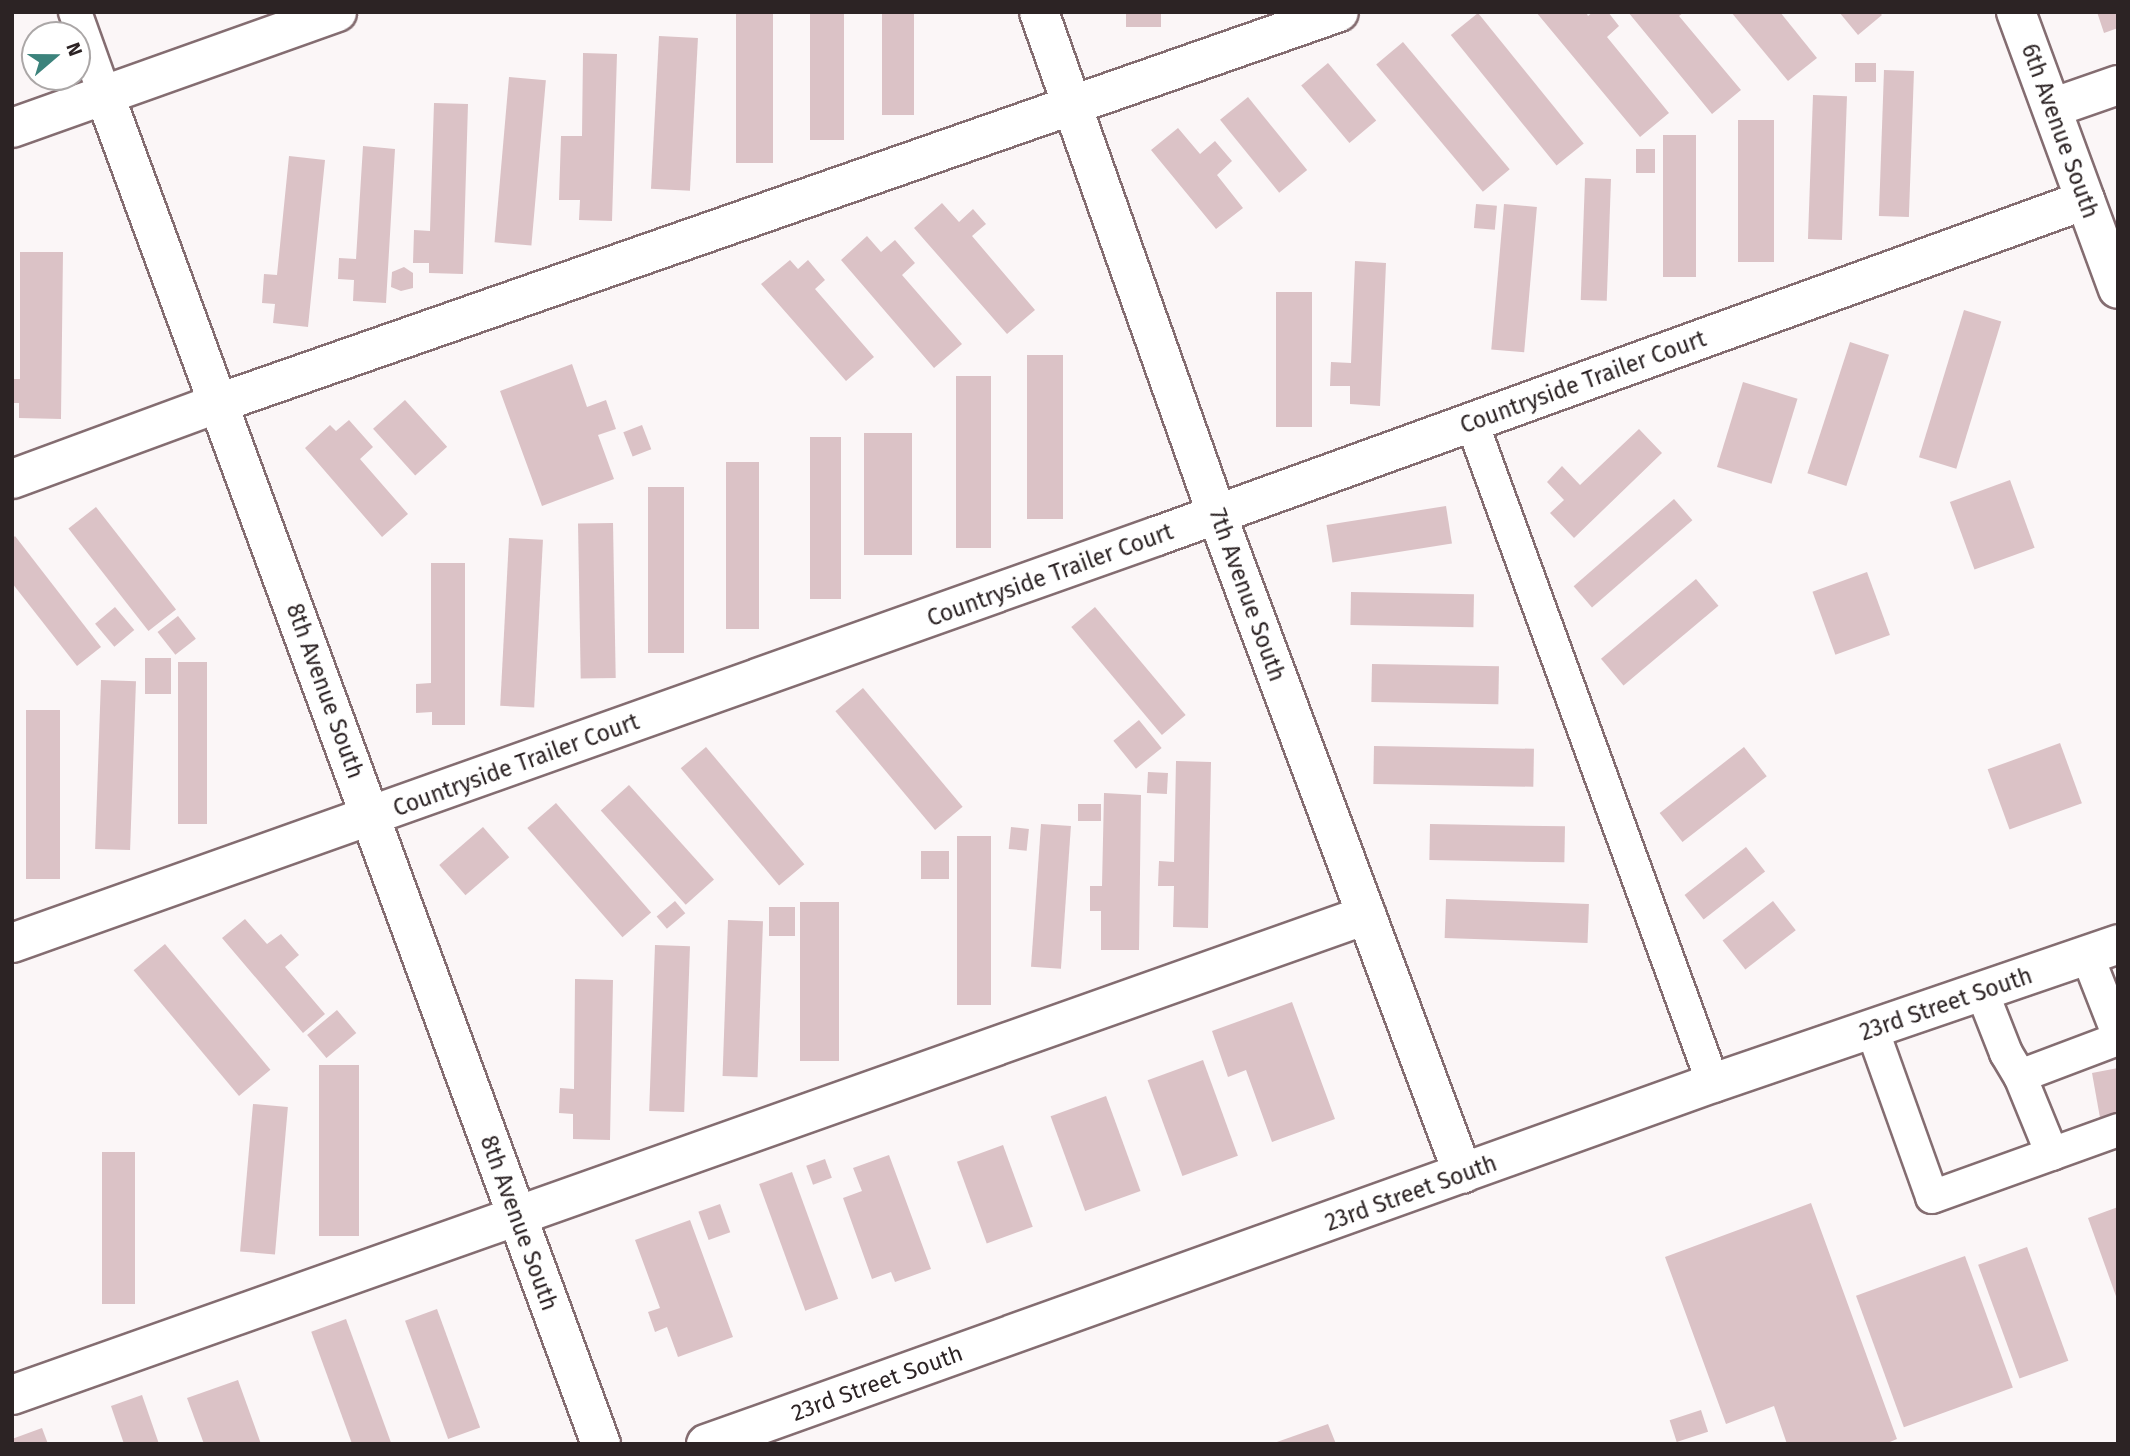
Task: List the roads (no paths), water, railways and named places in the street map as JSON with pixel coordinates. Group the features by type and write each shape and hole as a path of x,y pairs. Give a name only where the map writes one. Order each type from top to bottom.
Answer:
{"street":[{"path":"12,128 337,12"},
{"name":"7th Avenue South","path":"1039,12 1217,514 1464,1174"},
{"path":"12,478 219,403 1339,12"},
{"name":"6th Avenue South","path":"2016,12 2118,289"},
{"path":"2052,108 2118,85"},
{"name":"8th Avenue South","path":"105,96 601,1444"},
{"name":"Countryside Trailer Court","path":"12,943 1472,423 2085,200"},
{"path":"12,1395 1366,915"},
{"name":"23rd Street South","path":"706,1444 1713,1083 2102,949"}],"lane":[{"path":"75,12 105,96"},
{"path":"1472,423 1713,1083"},
{"path":"2020,1076 2118,1037 2102,949"},
{"path":"1982,992 2006,1053 2020,1076 2052,1154"},
{"path":"1872,1029 1932,1197 2118,1130"}]}
